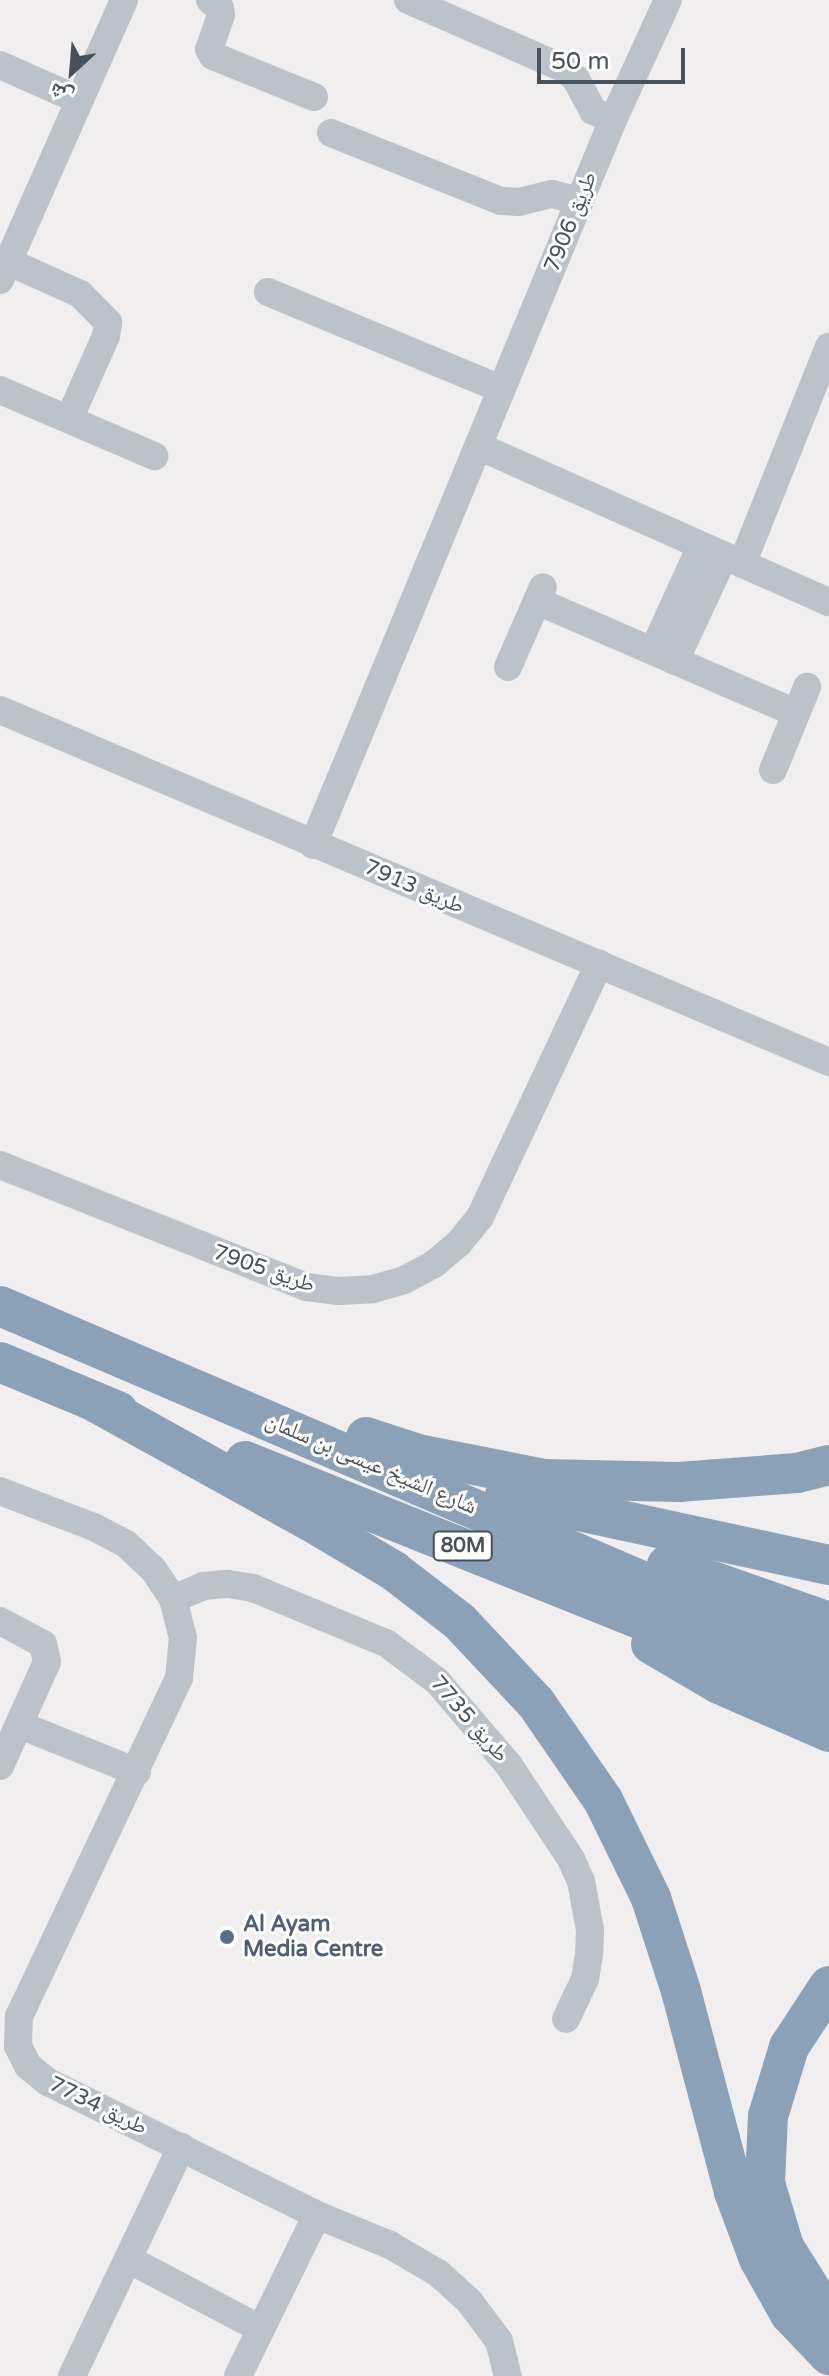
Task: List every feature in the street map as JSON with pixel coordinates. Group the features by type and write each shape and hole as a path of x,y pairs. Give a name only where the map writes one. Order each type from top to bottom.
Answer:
{"highway":[{"name":"شارع الشيخ عيسى بن سلمان","path":"0,1306 829,1661"},
{"name":"شارع الشيخ عيسى بن سلمان","path":"0,1362 829,1695"},
{"path":"142,1365 418,1454 544,1479 679,1482 797,1473 829,1465"},
{"path":"95,1402 394,1571 459,1621 536,1703 603,1800 651,1898 681,1991 734,2192 759,2259 790,2314 829,2355"},
{"path":"340,1450 554,1507 829,1565"},
{"path":"401,1477 829,1622"},
{"path":"530,1573 719,1684 829,1732"},
{"path":"829,1986 789,2047 768,2116 765,2183 784,2247 818,2301 829,2311"}],"street":[{"path":"69,419 106,336 108,322 80,294 3,266 124,0"},
{"path":"210,0 220,8 221,15 209,49 213,56 314,97"},
{"path":"408,0 565,69 576,79 593,111 613,120"},
{"name":"طريق 7906","path":"313,845 613,120 668,0"},
{"path":"0,65 79,100"},
{"path":"331,133 501,201 519,202 552,194 580,201"},
{"path":"268,292 501,389"},
{"path":"664,656 722,555 829,347"},
{"path":"0,390 154,456"},
{"path":"478,446 829,602"},
{"path":"508,667 540,593 664,656 796,713"},
{"path":"773,770 807,687"},
{"name":"طريق 7913","path":"0,710 829,1062"},
{"name":"طريق 7905","path":"0,1165 306,1287 339,1291 373,1289 404,1280 434,1264 459,1243 480,1217 599,964"},
{"path":"0,1491 118,1539 153,1569 173,1599"},
{"name":"طريق 7735","path":"173,1599 203,1586 253,1588 386,1643 437,1681 508,1764 571,1859 581,1881 590,1930 589,1954 585,1979 566,2019"},
{"name":"طريق 7734","path":"173,1599 183,1638 179,1678 137,1772 22,2008 17,2035 22,2056 41,2078 317,2215 390,2245 438,2273 469,2301 499,2341 508,2376"},
{"path":"0,1621 43,1644 47,1662 0,1766"},
{"path":"20,1725 137,1772"},
{"path":"72,2376 181,2147"},
{"path":"238,2376 317,2215"},
{"path":"128,2259 261,2329"}],"place":[{"name":"Al Ayam Media Centre","path":"227,1937"}]}
